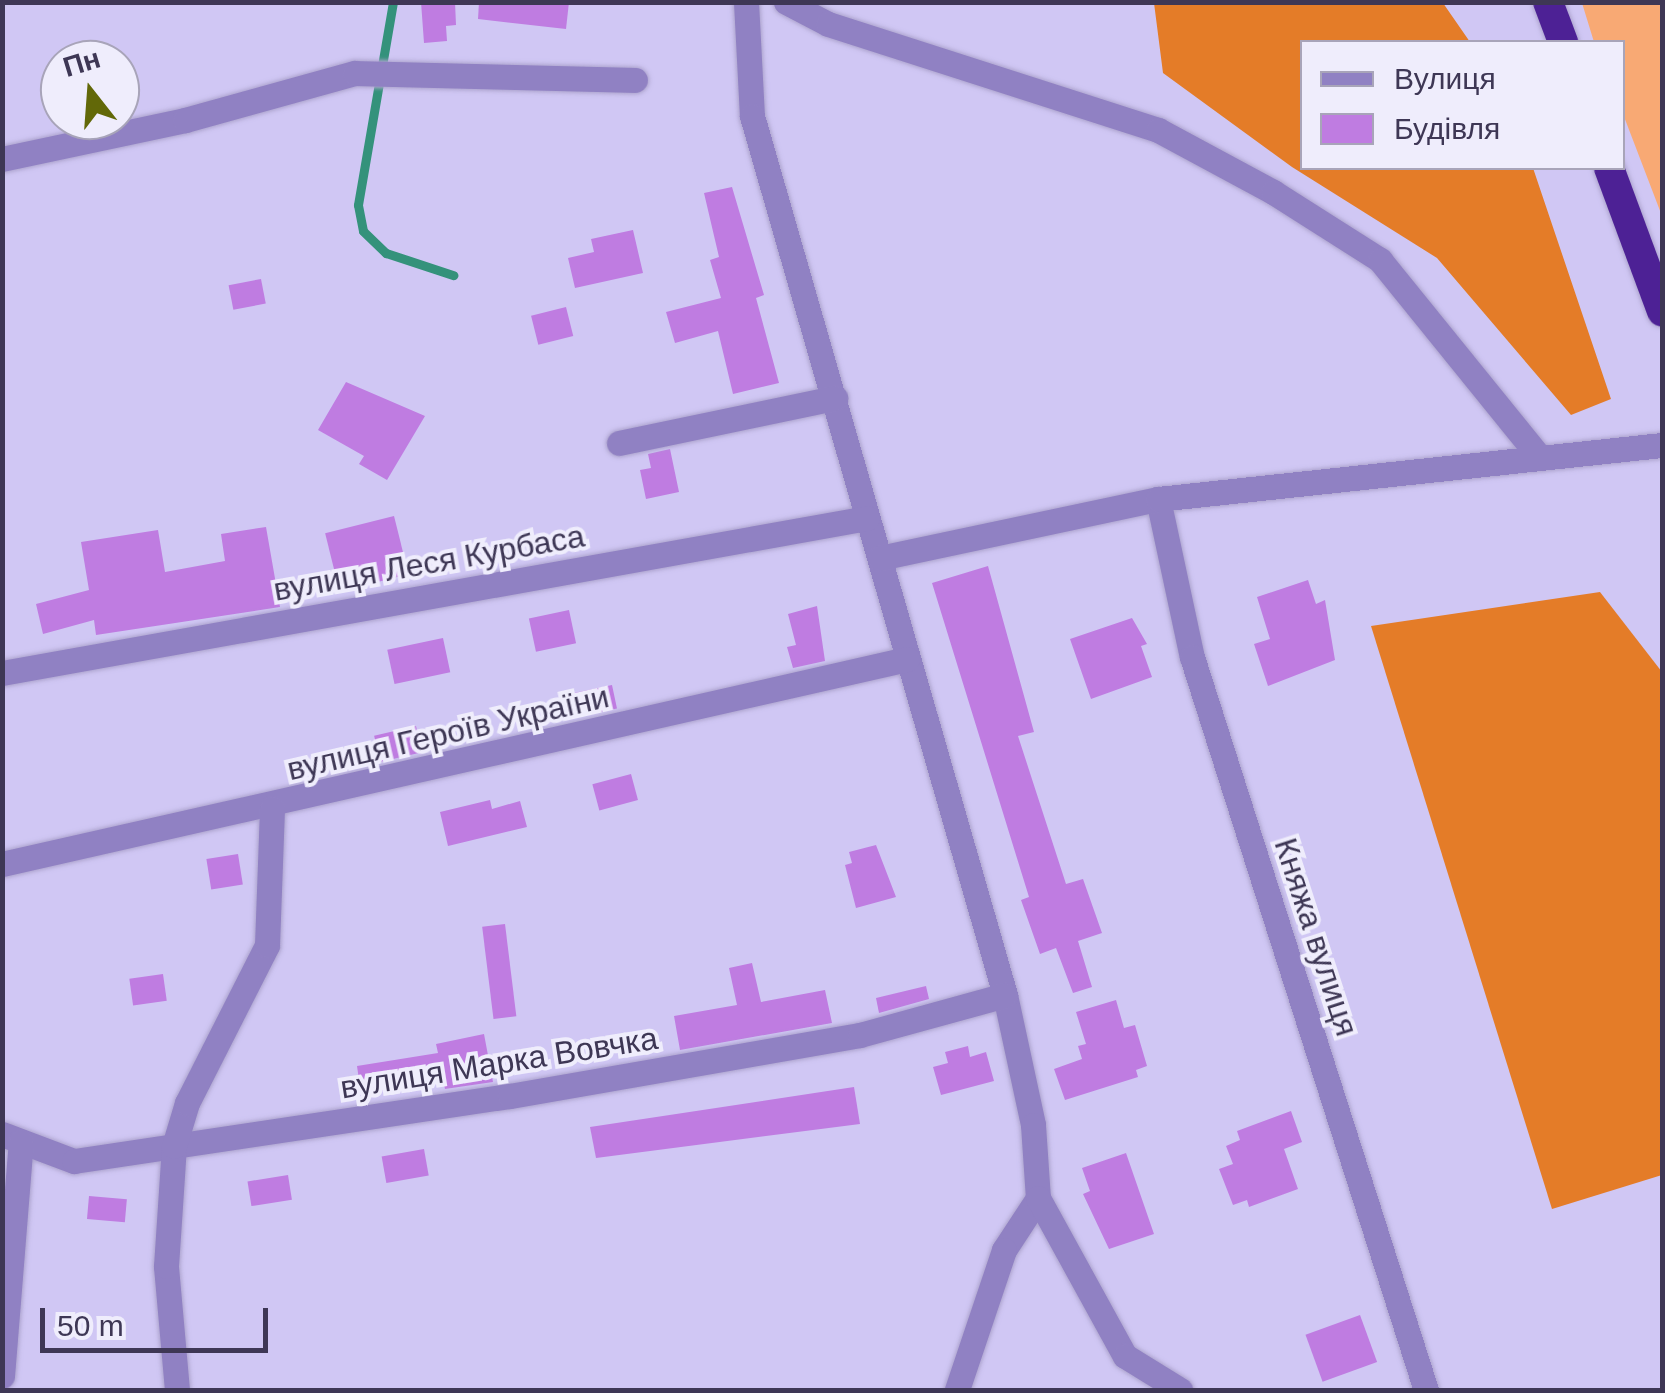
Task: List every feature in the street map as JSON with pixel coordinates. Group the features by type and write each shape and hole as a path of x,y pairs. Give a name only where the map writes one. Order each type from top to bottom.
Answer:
{"highway":[{"path":"1548,2 1562,40"},
{"path":"1611,170 1662,311"}],"street":[{"path":"746,2 752,116 1006,995 1033,1124 1038,1198 1125,1356 1180,1390"},
{"path":"786,2 828,24 1158,130 1273,192 1380,260 1538,455"},
{"path":"2,158 186,120 354,73 635,80"},
{"path":"618,444 835,398"},
{"path":"880,558 1158,499 1538,455 1662,445"},
{"name":"Княжа вулиця","path":"1158,499 1192,657 1426,1390"},
{"name":"вулиця Леся Курбаса","path":"2,673 867,518"},
{"name":"вулиця Героїв України","path":"2,864 272,808 907,659"},
{"path":"176,1390 166,1266 174,1146 187,1103 268,945 272,808"},
{"name":"вулиця Марка Вовчка","path":"12,1138 74,1161 860,1035 1006,995"},
{"path":"2,1376 12,1138"},
{"path":"957,1390 1004,1250 1038,1198"}],"shaded area":[{"path":"1154,3 1443,3 1469,40 1300,40 1300,170 1534,170 1611,399 1571,415 1437,258 1292,167 1163,73"},
{"path":"1582,3 1662,3 1662,216 1625,119 1625,40 1593,40"},
{"path":"1600,592 1662,672 1662,1175 1552,1209 1371,626"}],"building":[{"path":"421,2 455,2 456,25 446,26 447,41 424,43"},
{"path":"479,2 569,2 566,29 478,19"},
{"path":"732,187 764,295 756,298 779,383 733,394 718,331 675,343 666,312 721,298 710,260 719,257 704,193"},
{"path":"633,230 643,273 575,288 568,258 594,252 591,239"},
{"path":"261,279 266,304 233,310 229,285"},
{"path":"566,307 573,336 538,345 531,316"},
{"path":"346,382 425,416 387,480 359,464 364,456 318,430"},
{"path":"670,449 679,492 646,499 640,470 651,468 648,454"},
{"path":"394,516 409,574 340,591 325,533"},
{"path":"266,527 280,607 96,635 94,620 43,634 36,604 89,590 81,542 158,530 165,572 225,561 221,534"},
{"path":"988,566 1034,732 1018,736 1066,884 1083,879 1102,933 1078,941 1092,987 1073,993 1056,948 1040,954 1021,900 1029,897 932,583"},
{"path":"1308,580 1316,604 1325,600 1335,660 1268,686 1254,644 1270,639 1257,597"},
{"path":"817,606 825,661 793,668 787,647 796,645 788,614"},
{"path":"569,610 576,643 536,652 529,619"},
{"path":"1132,618 1147,644 1141,646 1152,677 1091,699 1070,639"},
{"path":"443,638 450,672 395,684 387,650"},
{"path":"612,685 617,708 567,719 562,696"},
{"path":"416,726 422,752 380,762 374,736"},
{"path":"631,774 638,800 599,810 592,784"},
{"path":"490,800 492,809 520,801 527,827 448,846 440,812"},
{"path":"876,845 896,897 856,908 845,865 852,863 849,852"},
{"path":"238,854 243,885 211,890 206,859"},
{"path":"505,924 516,1016 494,1019 482,927"},
{"path":"752,963 761,1002 825,990 832,1023 680,1050 674,1016 737,1005 729,968"},
{"path":"163,974 167,1001 133,1005 129,979"},
{"path":"926,986 929,999 879,1013 876,998"},
{"path":"1116,1000 1124,1028 1135,1025 1147,1066 1136,1070 1138,1077 1065,1100 1054,1069 1082,1059 1078,1046 1086,1044 1076,1012"},
{"path":"484,1034 493,1082 445,1089 443,1080 361,1094 357,1066 438,1053 436,1044"},
{"path":"968,1046 970,1057 986,1052 994,1081 941,1095 933,1067 948,1063 945,1052"},
{"path":"854,1087 860,1124 596,1158 590,1127"},
{"path":"1291,1111 1302,1142 1284,1149 1298,1189 1249,1207 1247,1200 1233,1205 1219,1169 1233,1164 1226,1146 1240,1140 1237,1131"},
{"path":"424,1149 429,1176 386,1183 382,1156"},
{"path":"1126,1153 1154,1234 1109,1249 1083,1194 1090,1191 1082,1168"},
{"path":"288,1175 292,1200 251,1206 248,1181"},
{"path":"89,1196 127,1199 125,1222 87,1219"},
{"path":"1360,1315 1377,1362 1323,1382 1305,1335"}],"waterway":[{"path":"393,2 358,205 363,231 386,253 453,275"}]}
